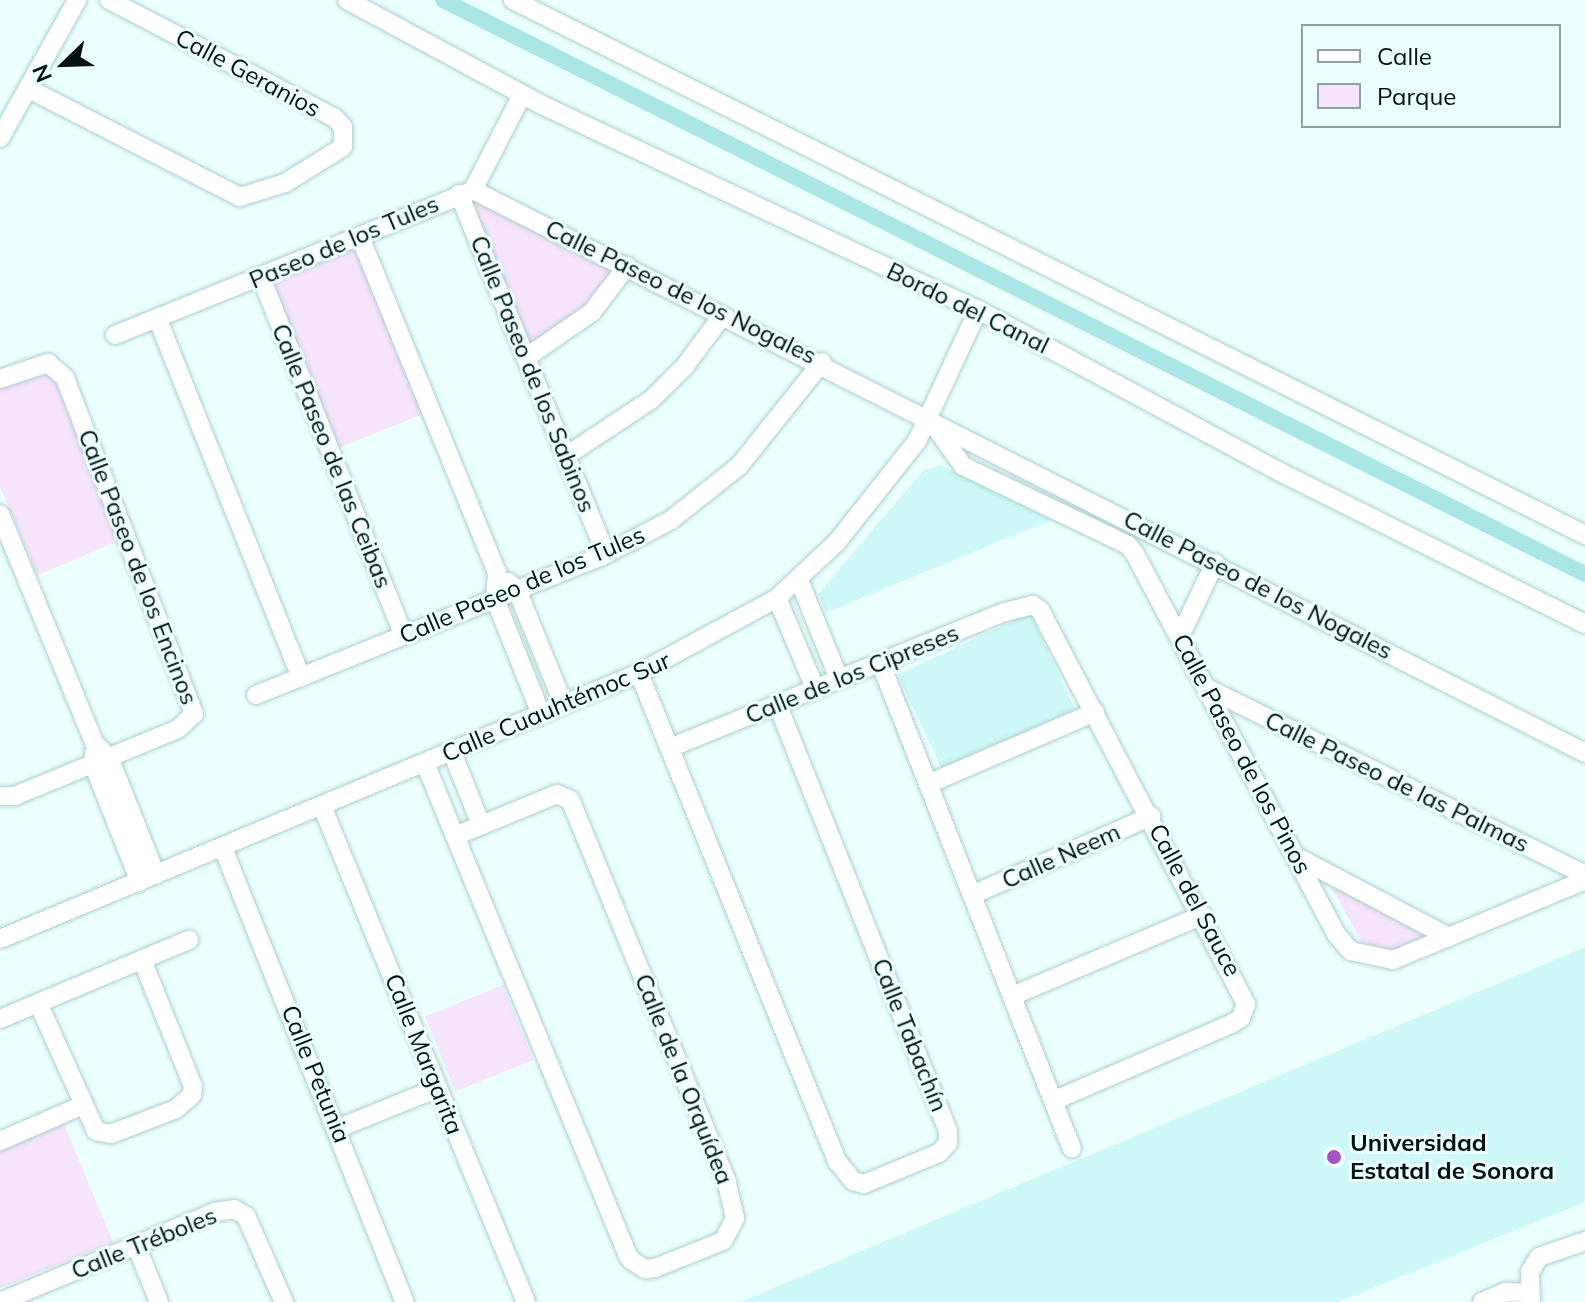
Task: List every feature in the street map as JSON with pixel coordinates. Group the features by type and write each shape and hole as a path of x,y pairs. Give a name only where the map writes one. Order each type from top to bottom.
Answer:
{"street":[{"name":"Calle Geranios","path":"29,89 229,193 249,197 332,157 343,147 343,127 314,106 109,0"},
{"name":"Bordo del Canal","path":"347,0 522,95 978,310 1280,472 1585,624"},
{"path":"513,0 1585,535"},
{"path":"0,138 75,1"},
{"path":"466,192 522,95"},
{"name":"Paseo de los Tules","path":"115,335 466,192"},
{"name":"Calle Paseo de los Nogales","path":"466,192 627,266 722,316 822,362 1585,753"},
{"name":"Calle Paseo de los Sabinos","path":"466,192 527,357 606,554"},
{"path":"360,237 497,572 517,590 564,705"},
{"path":"527,357 592,312 627,266"},
{"name":"Calle Paseo de las Ceibas","path":"261,277 404,636"},
{"name":"Calle Cuauhtémoc Sur","path":"0,939 639,673 777,598 837,542 930,420 978,310"},
{"path":"566,456 652,399 685,366 722,316"},
{"path":"158,320 301,677"},
{"name":"Calle Paseo de los Tules","path":"256,695 606,554 710,494 768,433 822,362"},
{"name":"Calle Paseo de los Encinos","path":"0,379 48,363 65,378 193,704 186,726 99,755 15,796 0,796"},
{"name":"Calle Paseo de los Nogales","path":"930,420 963,466 1128,545"},
{"path":"0,514 148,879"},
{"path":"1128,545 1138,524"},
{"name":"Calle Paseo de los Pinos","path":"1128,545 1209,689 1336,934 1362,957 1393,960 1449,937"},
{"path":"1180,636 1215,563"},
{"path":"497,572 495,599 541,714"},
{"path":"799,580 839,679"},
{"path":"777,598 815,688"},
{"name":"Calle de los Cipreses","path":"672,747 880,662 1033,605"},
{"name":"Calle del Sauce","path":"1033,605 1046,618 1244,993 1241,1018 1053,1101"},
{"path":"880,662 1072,1149"},
{"path":"639,673 672,747"},
{"name":"Calle Paseo de las Palmas","path":"1209,689 1585,877"},
{"name":"Calle Tabachín","path":"672,747 837,1161 853,1181 864,1184 925,1161 948,1143 948,1131 777,704"},
{"path":"928,784 1095,712"},
{"path":"452,752 481,825"},
{"name":"Calle de la Orquídea","path":"425,763 455,836 631,1260 645,1269 655,1268 723,1241 735,1218 727,1182 570,800 557,794 455,836"},
{"name":"Calle Margarita","path":"322,806 526,1302"},
{"name":"Calle Neem","path":"972,895 1151,816"},
{"name":"Calle Petunia","path":"223,848 339,1128 405,1302"},
{"path":"1297,857 1449,937 1585,877"},
{"path":"1012,996 1203,915"},
{"path":"0,1019 189,940"},
{"path":"38,1003 81,1106 96,1131 111,1134 176,1109 192,1095 142,960"},
{"path":"339,1128 438,1088"},
{"path":"0,1141 81,1106"},
{"name":"Calle Tréboles","path":"0,1302 215,1212 241,1211 284,1302"},
{"path":"1482,1302 1506,1292 1529,1298 1530,1272 1539,1257 1585,1241"},
{"path":"136,1245 159,1302"}],"shaded area":[{"path":"940,465 1051,520 826,613 818,594 923,471"},
{"path":"1030,613 1075,709 942,771 898,675"},
{"name":"Universidad Estatal de Sonora","path":"1585,947 1585,1202 1339,1302 740,1302"}],"green space":[{"path":"460,191 627,261 602,300 523,351"},
{"path":"354,240 424,413 338,448 268,275"},
{"path":"50,365 121,540 38,575 0,487 0,387"},
{"path":"1329,883 1429,936 1397,950 1364,946"},
{"path":"503,985 533,1060 455,1092 425,1016"},
{"path":"64,1124 113,1242 0,1288 0,1151"}],"waterway":[{"path":"443,0 1585,574"}],"place":[{"name":"Universidad Estatal de Sonora","path":"1334,1157"}]}
